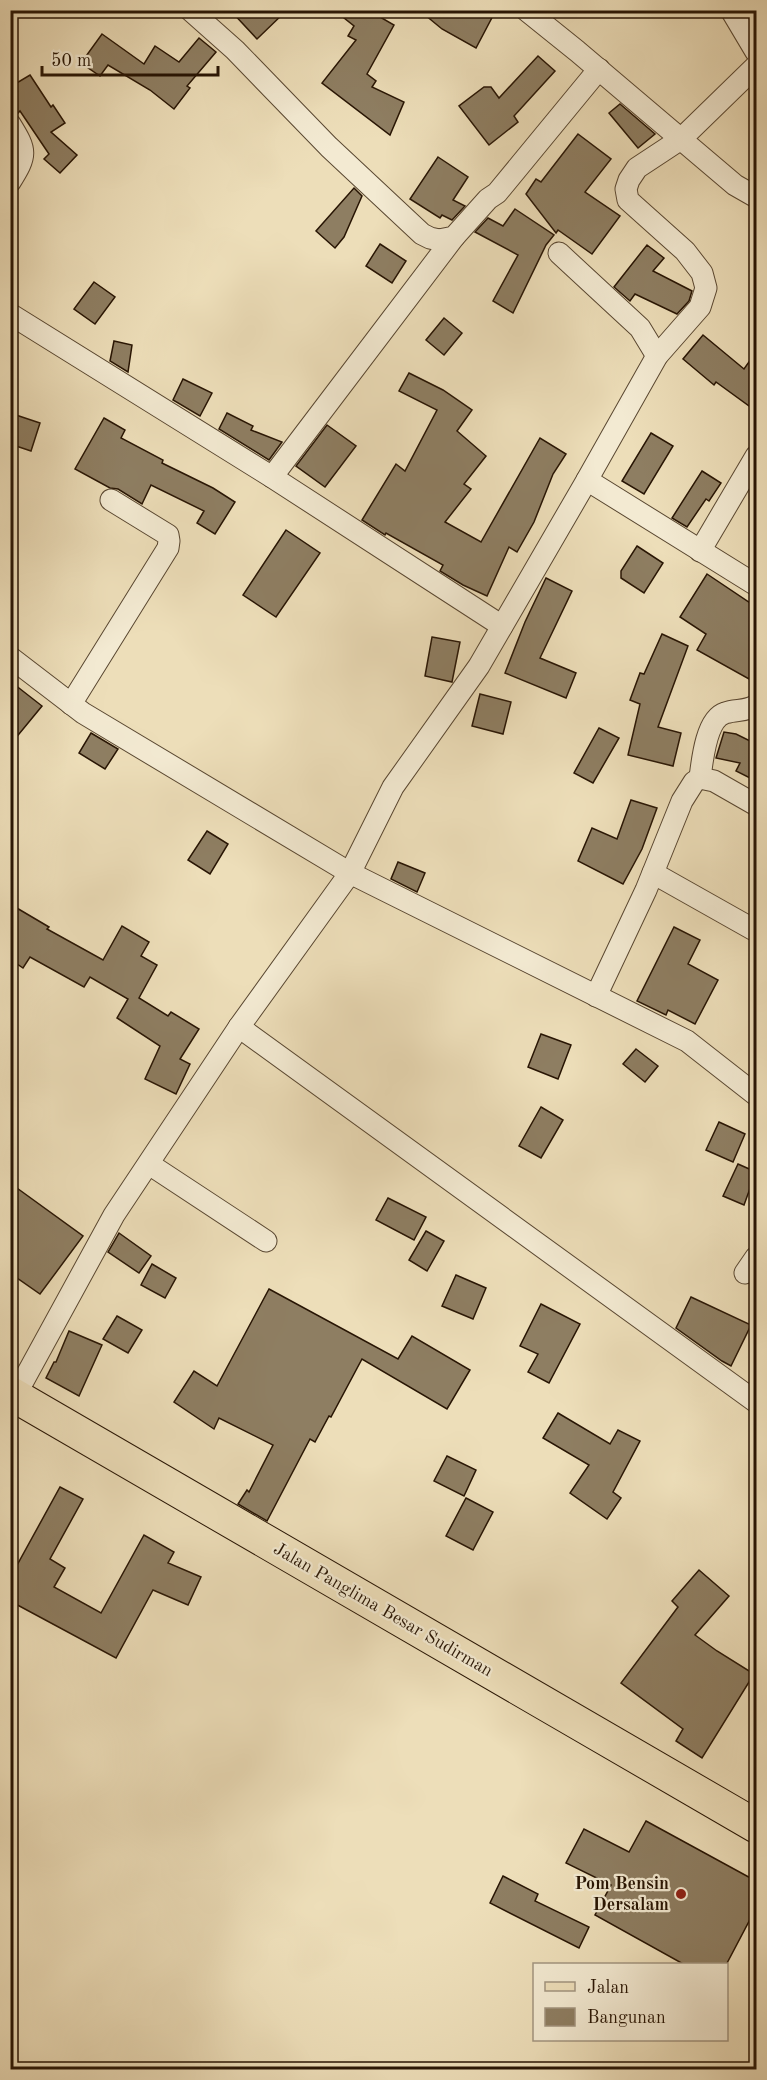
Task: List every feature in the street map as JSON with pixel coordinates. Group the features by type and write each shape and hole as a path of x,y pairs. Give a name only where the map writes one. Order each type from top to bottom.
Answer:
{"main road":[{"name":"Jalan Panglima Besar Sudirman","path":"13,1395 756,1826"}],"street":[{"path":"190,10 236,50 329,147 422,234 439,240 454,237"},
{"path":"526,10 735,185 756,197"},
{"path":"731,10 756,52"},
{"path":"13,1395 114,1215 240,1027 350,873 393,787 479,666 657,356 700,306 706,288 702,273 686,251 628,200 626,189 628,180 637,168 681,139 756,66"},
{"path":"272,477 454,237 488,199 497,193 598,69"},
{"path":"10,124 23,145 23,156 10,182"},
{"path":"559,253 640,328 657,356"},
{"path":"10,314 272,477 502,626"},
{"path":"700,551 756,456"},
{"path":"587,480 756,585"},
{"path":"71,704 168,548 168,535 111,500"},
{"path":"10,657 83,713 350,873 687,1041 756,1095"},
{"path":"596,996 653,873 682,801 694,782 700,778 704,751 715,722 726,713 746,711 756,705"},
{"path":"700,778 714,782 756,805"},
{"path":"653,873 756,931"},
{"path":"240,1027 756,1402"},
{"path":"149,1164 266,1241"}],"building":[{"path":"230,10 287,10 257,39"},
{"path":"334,10 368,10 394,25 367,74 376,81 372,87 404,102 390,135 322,83 356,40 348,36 354,26"},
{"path":"419,10 496,10 476,48 442,29"},
{"path":"102,34 144,64 155,46 179,62 199,38 216,52 187,86 190,88 174,109 150,90 108,65 100,76 81,63"},
{"path":"538,56 555,71 514,116 518,122 489,145 459,106 484,87 491,87 499,98"},
{"path":"30,75 51,107 53,105 65,123 51,132 77,155 60,173 44,159 49,154 20,111 18,113 10,102 10,87"},
{"path":"620,104 655,134 638,148 609,113"},
{"path":"578,134 611,159 585,192 620,216 592,254 558,230 556,233 526,194 536,179 541,182"},
{"path":"438,157 468,177 453,200 465,206 452,220 442,215 440,218 410,199"},
{"path":"354,188 362,196 344,237 335,248 316,231"},
{"path":"515,209 554,235 546,245 513,313 493,301 518,255 475,232 488,218 503,226"},
{"path":"380,244 406,261 392,283 366,266"},
{"path":"647,245 664,258 653,271 692,291 689,301 677,314 635,294 630,301 614,287"},
{"path":"94,282 115,297 95,324 74,309"},
{"path":"444,318 462,333 444,355 426,340"},
{"path":"703,335 744,369 756,352 756,411 716,382 714,385 683,359"},
{"path":"114,341 132,345 128,372 110,361"},
{"path":"409,373 443,390 472,410 457,431 486,456 464,484 471,489 445,522 481,542 540,438 566,454 553,474 534,522 517,552 509,547 487,596 440,571 443,565 386,533 385,535 362,520 396,464 405,471 437,410 399,391"},
{"path":"183,379 212,393 200,416 173,400"},
{"path":"10,413 40,423 31,451 10,444"},
{"path":"227,413 253,426 251,430 282,442 269,460 219,429"},
{"path":"104,418 125,430 121,438 235,502 215,534 197,523 204,511 151,485 142,504 118,489 110,488 75,469"},
{"path":"327,425 356,446 325,487 296,466"},
{"path":"651,433 673,446 644,494 622,481"},
{"path":"702,471 721,483 709,501 706,499 687,527 672,518"},
{"path":"286,530 320,553 276,617 243,595"},
{"path":"637,546 663,563 644,593 621,578 621,571"},
{"path":"707,574 756,607 756,667 749,679 697,650 706,634 680,617"},
{"path":"546,578 572,591 540,658 576,673 566,698 505,673 525,622"},
{"path":"662,634 688,646 658,727 681,733 673,766 628,755 640,704 630,700 640,673 644,674"},
{"path":"432,637 460,642 452,682 425,676"},
{"path":"10,681 42,706 10,745"},
{"path":"480,694 511,702 503,734 472,726"},
{"path":"756,727 756,781 736,771 740,763 716,758 724,732 736,734 750,741"},
{"path":"599,728 619,738 593,783 574,773"},
{"path":"91,733 118,749 105,769 79,753"},
{"path":"631,800 657,808 642,849 623,884 578,861 592,828 617,839"},
{"path":"207,831 228,844 210,874 188,860"},
{"path":"398,862 425,873 417,892 391,879"},
{"path":"10,904 49,927 47,929 103,960 122,926 149,942 141,956 157,965 139,998 168,1016 171,1012 199,1029 180,1059 190,1064 176,1094 145,1079 160,1046 117,1018 128,999 90,977 84,987 30,957 23,968 10,959"},
{"path":"674,927 700,940 688,964 718,980 695,1024 668,1010 666,1015 637,1001"},
{"path":"541,1034 571,1045 558,1079 528,1067"},
{"path":"636,1049 658,1066 645,1082 623,1064"},
{"path":"541,1107 563,1120 541,1158 519,1146"},
{"path":"719,1122 745,1134 733,1162 706,1150"},
{"path":"738,1164 756,1172 744,1205 723,1196"},
{"path":"10,1183 83,1236 40,1294 10,1273"},
{"path":"388,1198 426,1217 414,1240 376,1220"},
{"path":"426,1231 444,1241 427,1271 409,1260"},
{"path":"119,1233 151,1256 139,1273 108,1252"},
{"path":"152,1264 176,1278 165,1298 141,1285"},
{"path":"456,1275 486,1288 473,1319 442,1306"},
{"path":"269,1289 398,1359 412,1336 470,1370 447,1409 362,1359 315,1442 310,1439 267,1521 238,1504 247,1490 249,1492 273,1445 219,1418 214,1429 174,1402 194,1371 217,1386"},
{"path":"691,1297 751,1325 731,1366 676,1328"},
{"path":"541,1304 580,1324 549,1383 528,1372 538,1354 520,1346"},
{"path":"117,1316 142,1330 128,1353 103,1339"},
{"path":"69,1331 102,1345 79,1396 46,1378 56,1362"},
{"path":"558,1413 610,1444 618,1430 640,1441 613,1492 621,1498 607,1519 570,1493 589,1465 543,1438"},
{"path":"447,1456 476,1470 464,1496 434,1481"},
{"path":"60,1487 83,1499 50,1559 65,1568 54,1587 101,1613 144,1535 174,1552 168,1563 201,1577 188,1605 153,1590 116,1658 10,1601 10,1578"},
{"path":"466,1498 493,1512 473,1550 446,1536"},
{"path":"699,1570 729,1596 695,1635 754,1674 702,1758 676,1741 683,1729 621,1683 678,1607 672,1601"},
{"name":"Pom Bensin Dersalam","path":"646,1821 756,1881 756,1908 727,1963 681,1963 595,1915 611,1885 566,1863 584,1829 629,1852"},
{"path":"503,1876 538,1894 535,1901 589,1927 579,1948 490,1903"}],"place":[{"name":"Pom Bensin Dersalam","path":"681,1894"}]}
